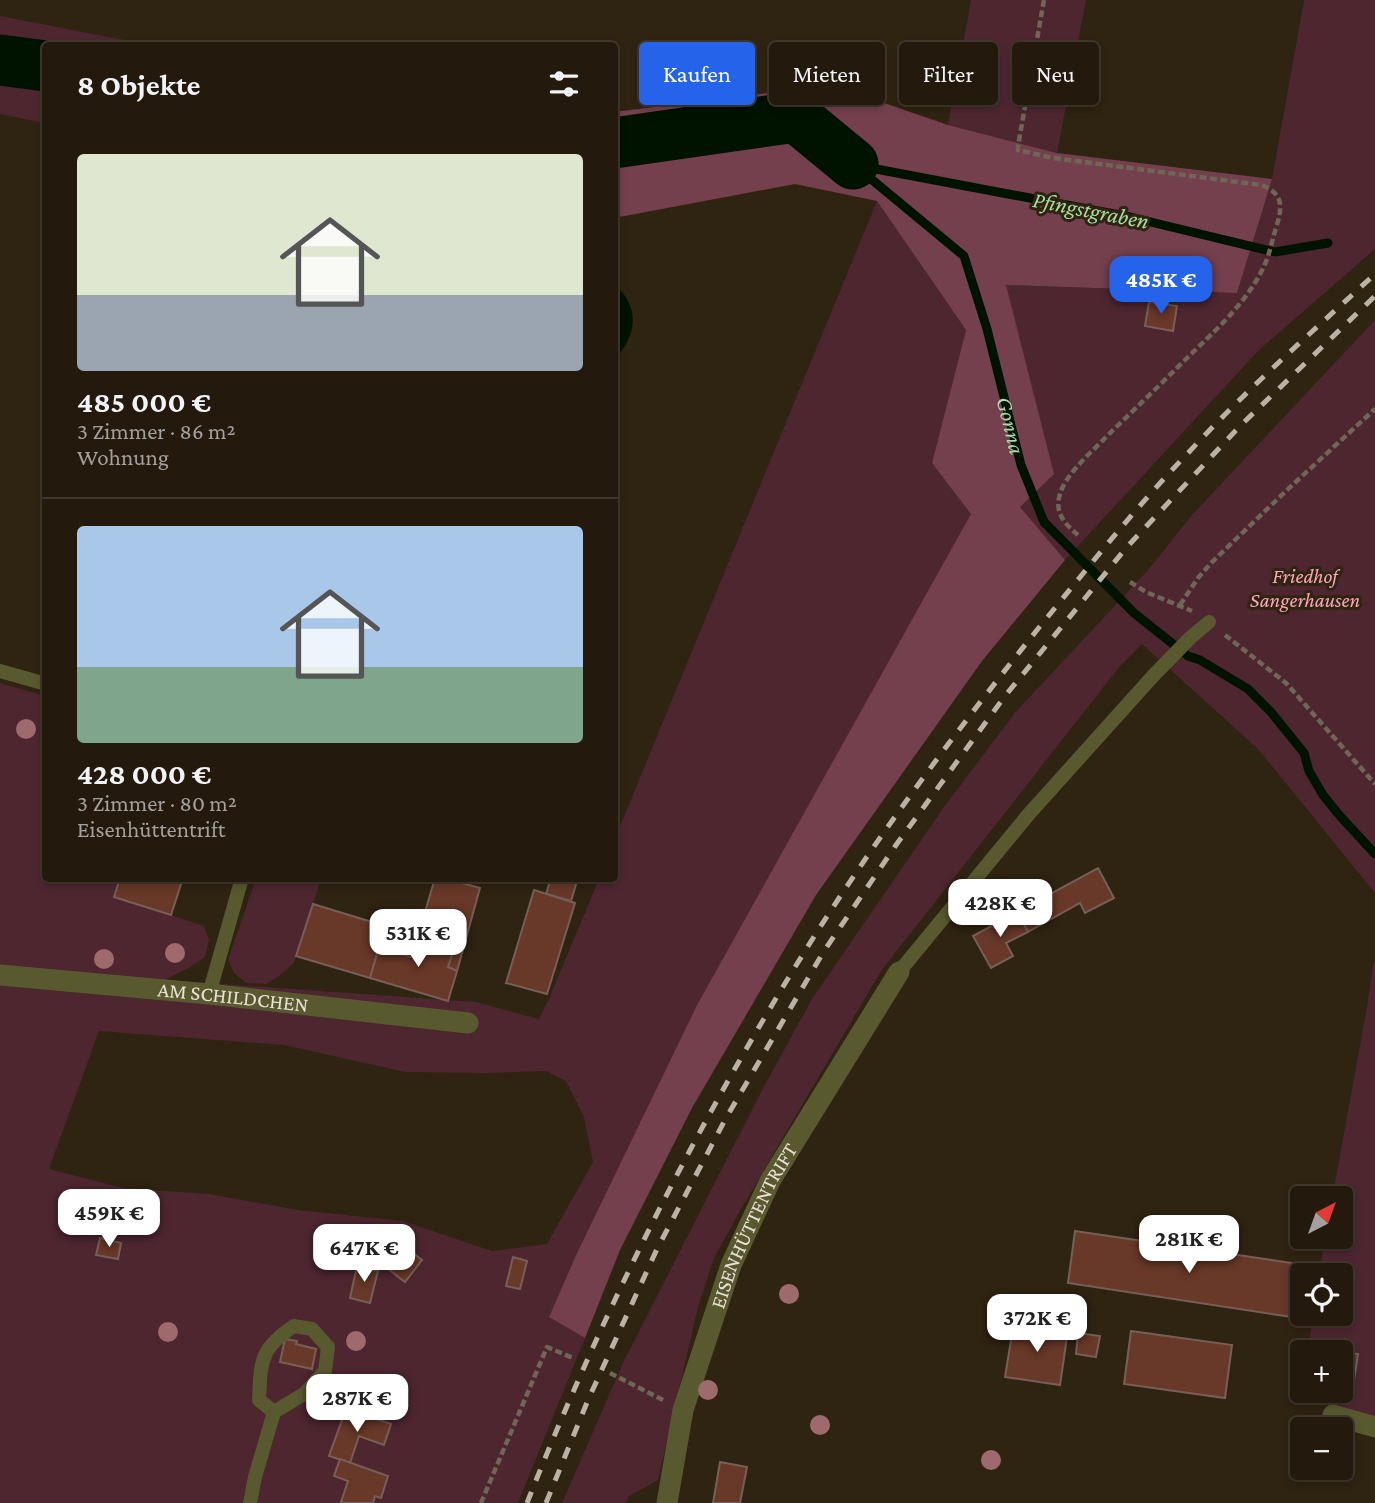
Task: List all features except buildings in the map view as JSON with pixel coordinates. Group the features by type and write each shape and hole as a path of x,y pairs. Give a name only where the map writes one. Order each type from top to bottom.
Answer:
{"street":[{"name":"EISENHÜTTENTRIFT","path":"667,1503 683,1410 731,1265 770,1181 899,972"},
{"name":"AM SCHILDCHEN","path":"0,975 209,993 468,1023"},
{"path":"1333,1415 1375,1427"}],"lane":[{"path":"899,972 1028,815 1153,676 1209,622"},
{"path":"0,671 42,683"},
{"path":"209,993 241,882"},
{"path":"250,1503 274,1412 304,1394 324,1371 328,1347 312,1329 294,1325 278,1336 262,1357 259,1401 274,1412"}],"path":[{"path":"1044,0 1018,150 1072,161 1261,185 1274,192 1281,207 1265,263 1242,301 1065,482 1059,497 1059,512 1078,536"},
{"path":"1130,582 1180,605 1206,567 1375,409"},
{"path":"1209,622 1286,683 1375,785"},
{"path":"481,1503 547,1347 573,1358"},
{"path":"610,1373 683,1410"}],"green space":[{"path":"971,0 1086,0 1078,42 1012,42 1012,105 1066,105 1057,153 948,125 952,105 998,105 998,42 963,42"},
{"path":"1304,0 1375,0 1375,249 1259,350 1065,560 1020,507 1006,285 1237,293 1272,179"},
{"path":"0,16 134,42 42,42 42,122 0,114"},
{"path":"877,201 966,330 932,463 972,514 697,1005 577,1253 549,1317 585,1338 518,1503 0,1503 0,683 42,695 42,882 119,882 115,897 204,926 209,940 205,957 164,980 476,1002 539,1019 598,882 618,882 618,831","holes":["99,1031 284,1045 405,1072 546,1071 566,1081 584,1117 593,1162 547,1244 492,1251 403,1221 298,1210 209,1194 123,1188 49,1169"]},
{"name":"Friedhof Sangerhausen","path":"1375,320 1375,893 1258,749 1142,644 1120,666 881,971 741,1209 714,1258 698,1307 658,1480 629,1496 626,1503 562,1503 623,1363 761,1092 812,999 944,807 1014,714 1149,569 1192,515"},
{"path":"255,882 320,882 294,963 279,976 266,984 246,983 234,973 228,959"},
{"path":"1375,961 1375,1416 1340,1407 1337,1403 1353,1403 1353,1340 1310,1340 1311,1326 1353,1326 1353,1263 1321,1263 1323,1250 1353,1250 1353,1186 1334,1186"}],"shaded area":[{"path":"769,93 769,105 885,103 948,125 1057,153 1272,179 1237,293 1006,285 1054,474 1020,507 1065,560 982,661 816,895 692,1108 620,1250 585,1338 549,1317 577,1253 697,1005 971,514 932,463 966,330 877,201 795,184 618,217 618,112 671,105 755,105 755,95"},
{"path":"618,288 629,302 633,322 618,356"}],"waterway":[{"name":"Gonna","path":"0,60 42,65"},
{"name":"Gonna","path":"618,142 796,117 853,164"},
{"name":"Gonna","path":"853,164 964,256 987,329 1021,465 1044,522 1134,613 1188,656 1200,660 1248,689 1271,712 1304,753 1309,771 1323,795 1375,854"},
{"name":"Pfingstgraben","path":"855,165 1130,217 1275,252 1328,243"}],"railway":[{"path":"527,1503 588,1358 692,1147 769,1010 863,863 977,706 1130,517 1234,406 1375,274"},
{"path":"546,1503 588,1400 657,1249 726,1118 824,951 896,845 1005,696 1126,548 1240,426 1375,296"}]}
